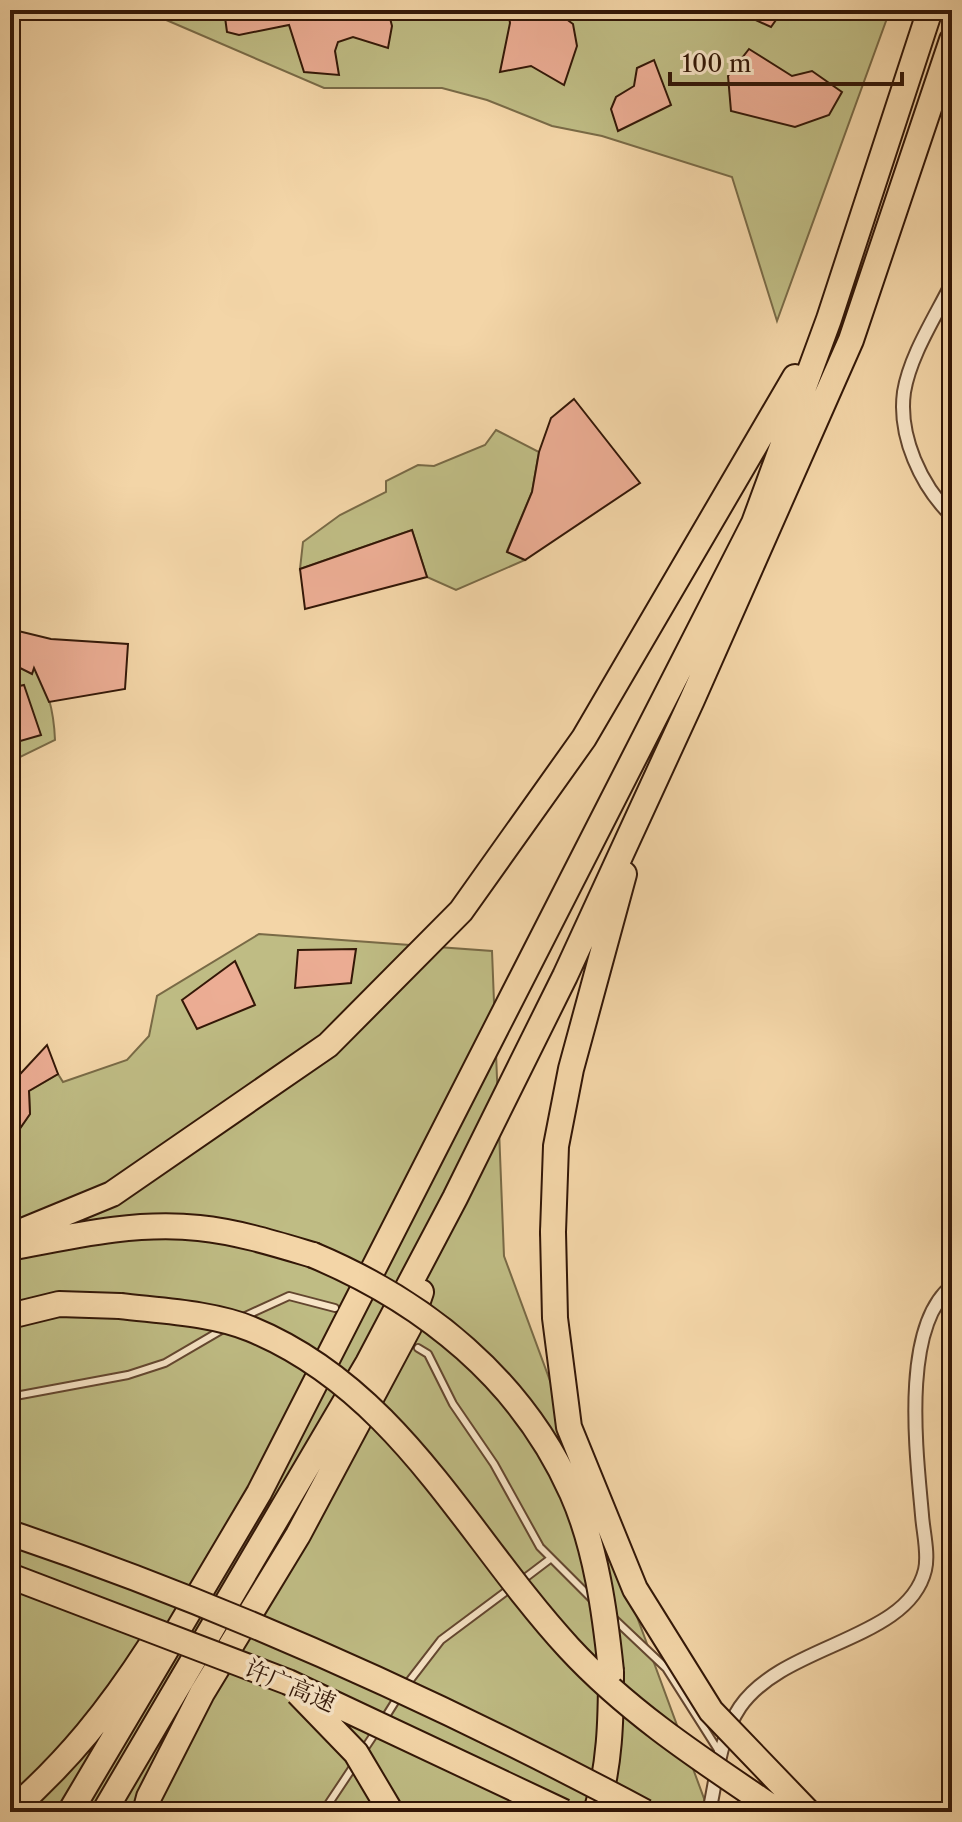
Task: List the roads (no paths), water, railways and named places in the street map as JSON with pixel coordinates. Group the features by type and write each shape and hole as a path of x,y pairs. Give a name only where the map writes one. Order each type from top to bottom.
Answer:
{"highway":[{"path":"70,1812 259,1493 754,523 829,319 930,10"},
{"path":"104,1812 368,1363 448,1212 565,976 851,340 952,40"},
{"path":"10,1236 112,1194 328,1045 461,911 584,738 829,319"},
{"path":"641,810 571,1069 556,1146 553,1232 555,1318 569,1427 635,1589 711,1711 808,1812"},
{"path":"145,1812 149,1797 202,1693 298,1535 409,1327 448,1212"},
{"path":"10,1248 107,1229 198,1228 266,1240 313,1255 402,1298 456,1337 499,1380 523,1412 572,1493 605,1617 611,1671 611,1735 606,1781 596,1812"},
{"path":"10,1316 59,1304 120,1306 249,1328 306,1356 364,1399 418,1456 527,1598 610,1689 671,1738 779,1812"},
{"path":"10,1812 55,1773 109,1711 191,1582 259,1493"},
{"path":"10,1533 145,1579 345,1665 527,1749 645,1812"},
{"name":"许广高速","path":"10,1576 288,1682 564,1812"},
{"path":"288,1682 356,1753 391,1812"}],"street":[{"path":"952,283 922,345 904,392 907,430 919,475 952,516"},
{"path":"709,1812 720,1753 740,1707 763,1685 800,1658 863,1632 900,1611 914,1595 926,1568 916,1416 920,1356 928,1324 952,1286"}],"lane":[{"path":"10,1397 128,1375 165,1363 254,1309 289,1296 335,1308"},
{"path":"418,1348 428,1354 453,1404 500,1475 540,1547 666,1668 720,1753"},
{"path":"323,1812 421,1662 441,1640 550,1559"}]}
